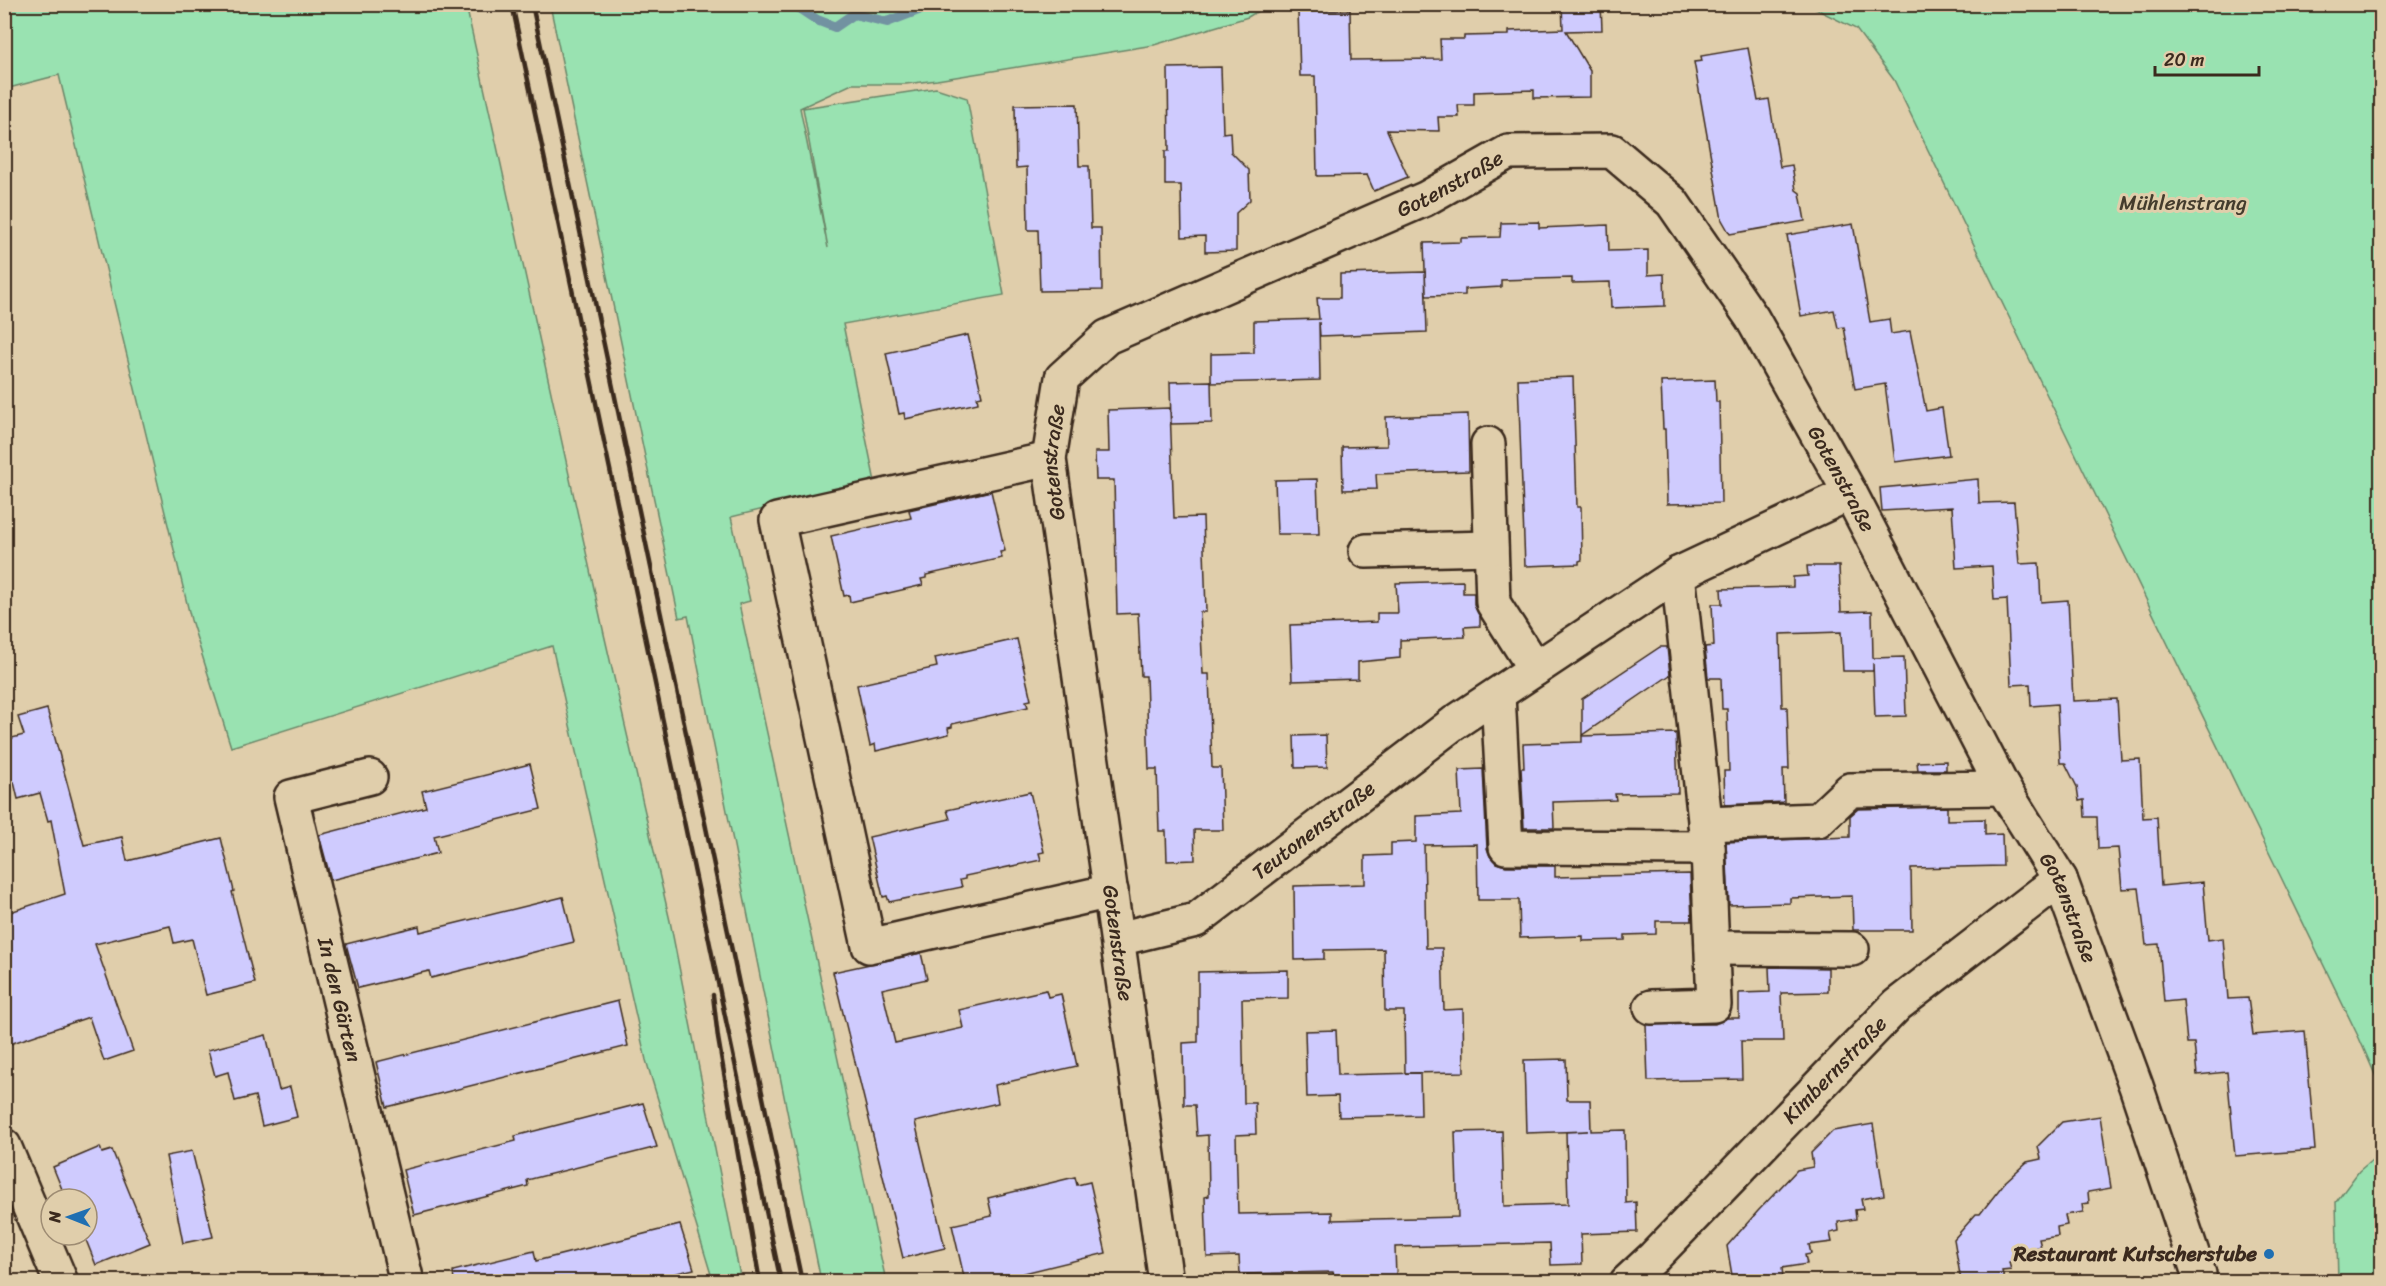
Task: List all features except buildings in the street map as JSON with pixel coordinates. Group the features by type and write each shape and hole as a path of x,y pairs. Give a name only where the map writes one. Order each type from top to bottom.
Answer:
{"street":[{"name":"Gotenstraße","path":"1166,1281 1049,459 1062,378 1107,337 1425,199 1508,152 1612,151 1672,202 1752,318 1850,493 2003,788 2060,879 2136,1086 2199,1274 2199,1281"},
{"path":"1488,444 1493,603 1535,669"},
{"path":"1049,459 777,520 869,946 1111,891"},
{"name":"Teutonenstraße","path":"1118,939 1196,920 1445,730 1678,574 1850,493"},
{"path":"1366,551 1491,548"},
{"path":"1651,1007 1714,1005 1707,836 1678,574"},
{"path":"1498,695 1506,848 1707,836 1818,820 1850,790 2003,788"},
{"name":"In den Gärten","path":"370,777 291,797 407,1281"},
{"name":"Kimbernstraße","path":"1627,1281 1654,1257 1898,1005 2060,879"},
{"path":"1712,948 1852,949"},
{"path":"4,1146 61,1281"}],"green space":[{"path":"4,5 466,5 604,634 670,921 741,1281 713,1281 646,1060 552,646 231,747 191,620 59,75 5,89"},
{"path":"550,5 1268,5 1248,17 1154,45 937,80 906,84 852,84 800,108 828,248 803,108 936,88 967,98 1004,295 843,324 875,482 731,517 750,601 739,604 886,1281 821,1281 688,616 679,618"},
{"name":"Mühlenstrang","path":"1808,5 2381,5 2381,1281 2338,1281 2336,1202 2359,1171 2378,1155 2380,1086 2359,1038 1894,80 1856,29"}],"waterway":[{"path":"793,4 817,20 835,27 854,14 887,22 934,4"}],"railway":[{"path":"512,4 781,1282"},
{"path":"532,4 802,1282"},
{"path":"713,995 718,1038 760,1282"}],"place":[{"name":"Restaurant Kutscherstube","path":"2269,1254"}]}
